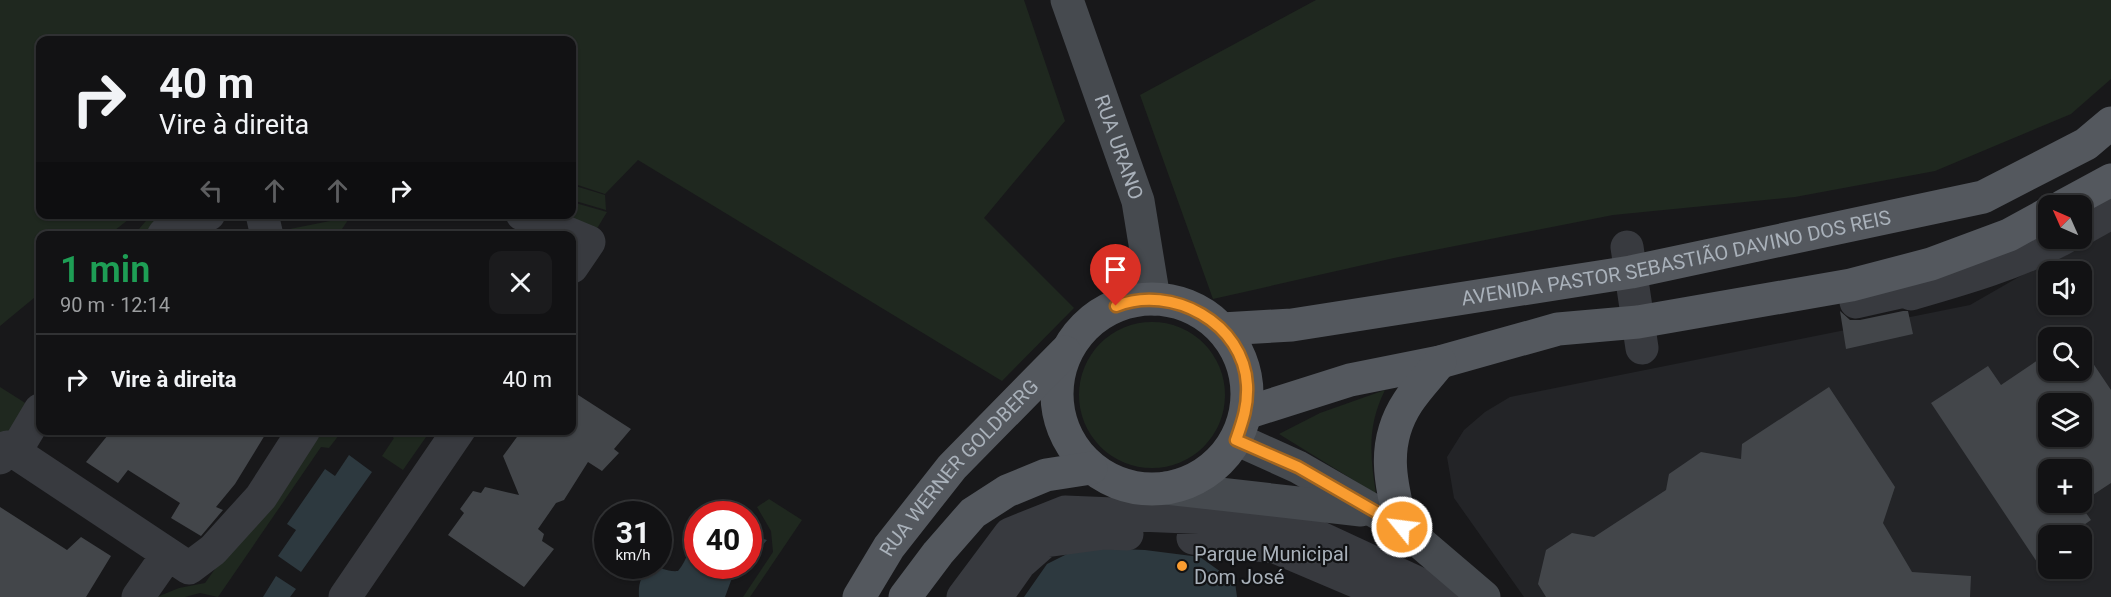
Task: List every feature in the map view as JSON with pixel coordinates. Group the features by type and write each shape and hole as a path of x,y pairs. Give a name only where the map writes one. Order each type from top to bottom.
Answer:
{"main road":[{"name":"AVENIDA PASTOR SEBASTIÃO DAVINO DOS REIS","path":"1222,329 1292,325 1629,260 1983,197 2086,144 2111,123"},
{"path":"2083,195 2111,180"},
{"path":"1241,426 1350,380 1440,362 1558,329 1640,335 1931,264 2009,235 2038,219"},
{"path":"1154,299 1191,307 1222,329 1239,355 1247,383 1241,426 1218,463 1194,480 1166,489 1139,489 1113,482 1091,468 1069,443 1057,412 1057,379 1068,348 1084,327 1104,311 1128,302 1154,299"},
{"name":"RUA WERNER GOLDBERG","path":"859,597 889,547 952,467 1068,348"},
{"path":"1388,519 1394,498 1389,456 1394,429 1408,402 1440,362"},
{"name":"RUA WERNER GOLDBERG","path":"905,597 938,553 973,513 1007,491 1046,475 1091,468"}],"street":[{"name":"RUA URANO","path":"1067,0 1138,201 1154,299"},
{"path":"2092,223 2111,213"},
{"path":"170,231 197,219"},
{"path":"534,219 563,231"},
{"path":"576,237 589,242 576,261"},
{"path":"1856,302 1905,291 1911,294 1980,274 2045,249"},
{"path":"1629,260 1640,335"},
{"path":"36,415 7,455 189,568 213,550 261,497 301,435"},
{"path":"1241,426 1298,467 1388,519 1484,597"},
{"path":"345,597 456,435"},
{"path":"1166,489 1388,519"},
{"path":"963,597 1010,534 1065,512 1284,521 1448,597"},
{"path":"996,597 1020,563 1045,541 1105,533 1165,534 1275,547 1393,597"},
{"path":"138,597 168,554"}],"shaded area":[{"path":"0,0 1024,0 1065,121 984,218 1074,308 1002,381 638,160 605,194 576,184 576,36 36,36 36,219 129,219 114,231 36,231 36,296 0,326"},
{"path":"1316,0 2111,0 2111,79 2071,114 1935,171 1795,197 1613,215 1394,258 1213,299 1140,95"},
{"path":"576,186 605,195 606,210 576,201"},
{"path":"576,203 607,212 590,240 576,234 576,231 567,231 537,219 576,219"},
{"path":"148,219 191,219 166,231 137,231"},
{"path":"340,219 349,219 341,231 280,231"},
{"path":"2111,224 2111,597 1524,597 1454,498 1447,457 1464,430 1485,412 1510,397 1970,305 2038,266 2038,315 2092,315 2092,261 2047,261 2067,249 2092,249 2092,235"},
{"path":"1152,322 1180,328 1203,344 1219,367 1225,395 1219,423 1203,446 1180,462 1152,468 1124,462 1101,446 1085,423 1079,395 1085,367 1101,344 1124,328"},
{"path":"0,387 30,406 0,450"},
{"path":"1385,390 1379,403 1373,428 1371,453 1376,494 1279,434 1320,413"},
{"path":"311,435 339,435 329,448 321,447 218,597 200,593 185,597 157,597 179,588 205,583"},
{"path":"390,435 423,435 426,437 403,470 382,456 394,438"},
{"path":"349,455 372,472 301,572 278,556 296,530 287,524 325,469 335,476"},
{"path":"769,499 802,520 750,597 743,597 755,579 762,579 762,568 773,552 771,531 762,516 762,504"},
{"path":"1096,548 1145,550 1200,557 1235,582 1237,597 1024,597 1047,564 1067,554"},
{"path":"684,562 684,579 732,579 725,597 639,597 642,579 672,579 672,571 678,571"},
{"path":"276,576 296,589 290,597 263,597"}],"building":[{"path":"1840,311 1850,320 1860,320 1908,311 1913,334 1846,349"},
{"path":"2038,360 2038,381 2092,381 2092,362 2111,390 2111,483 2092,495 2092,459 2038,459 2038,513 2086,513 2091,520 2084,525 2038,525 2038,564 1931,403 1988,366 2001,385"},
{"path":"1829,387 1895,487 1883,523 1912,572 1971,576 1970,597 1546,597 1538,584 1546,550 1572,533 1594,537 1666,490 1669,474 1701,452 1741,459 1742,444"},
{"path":"576,394 631,429 614,449 619,453 602,471 588,462 564,500 556,503 538,529 544,534 542,541 554,549 524,587 448,535 464,513 460,509 473,491 481,493 485,487 519,495 503,456 518,435 576,435"},
{"path":"108,435 265,435 235,484 216,507 223,510 201,536 171,518 180,503 128,470 118,483 86,462"},
{"path":"0,507 67,550 81,537 111,556 86,597 0,597"}],"place":[{"name":"Parque Municipal Dom José","path":"1182,566"}],"route":[{"path":"1116,306 1154,299 1191,307 1222,329 1239,355 1247,383 1246,413 1236,440 1298,467 1402,527"}]}
